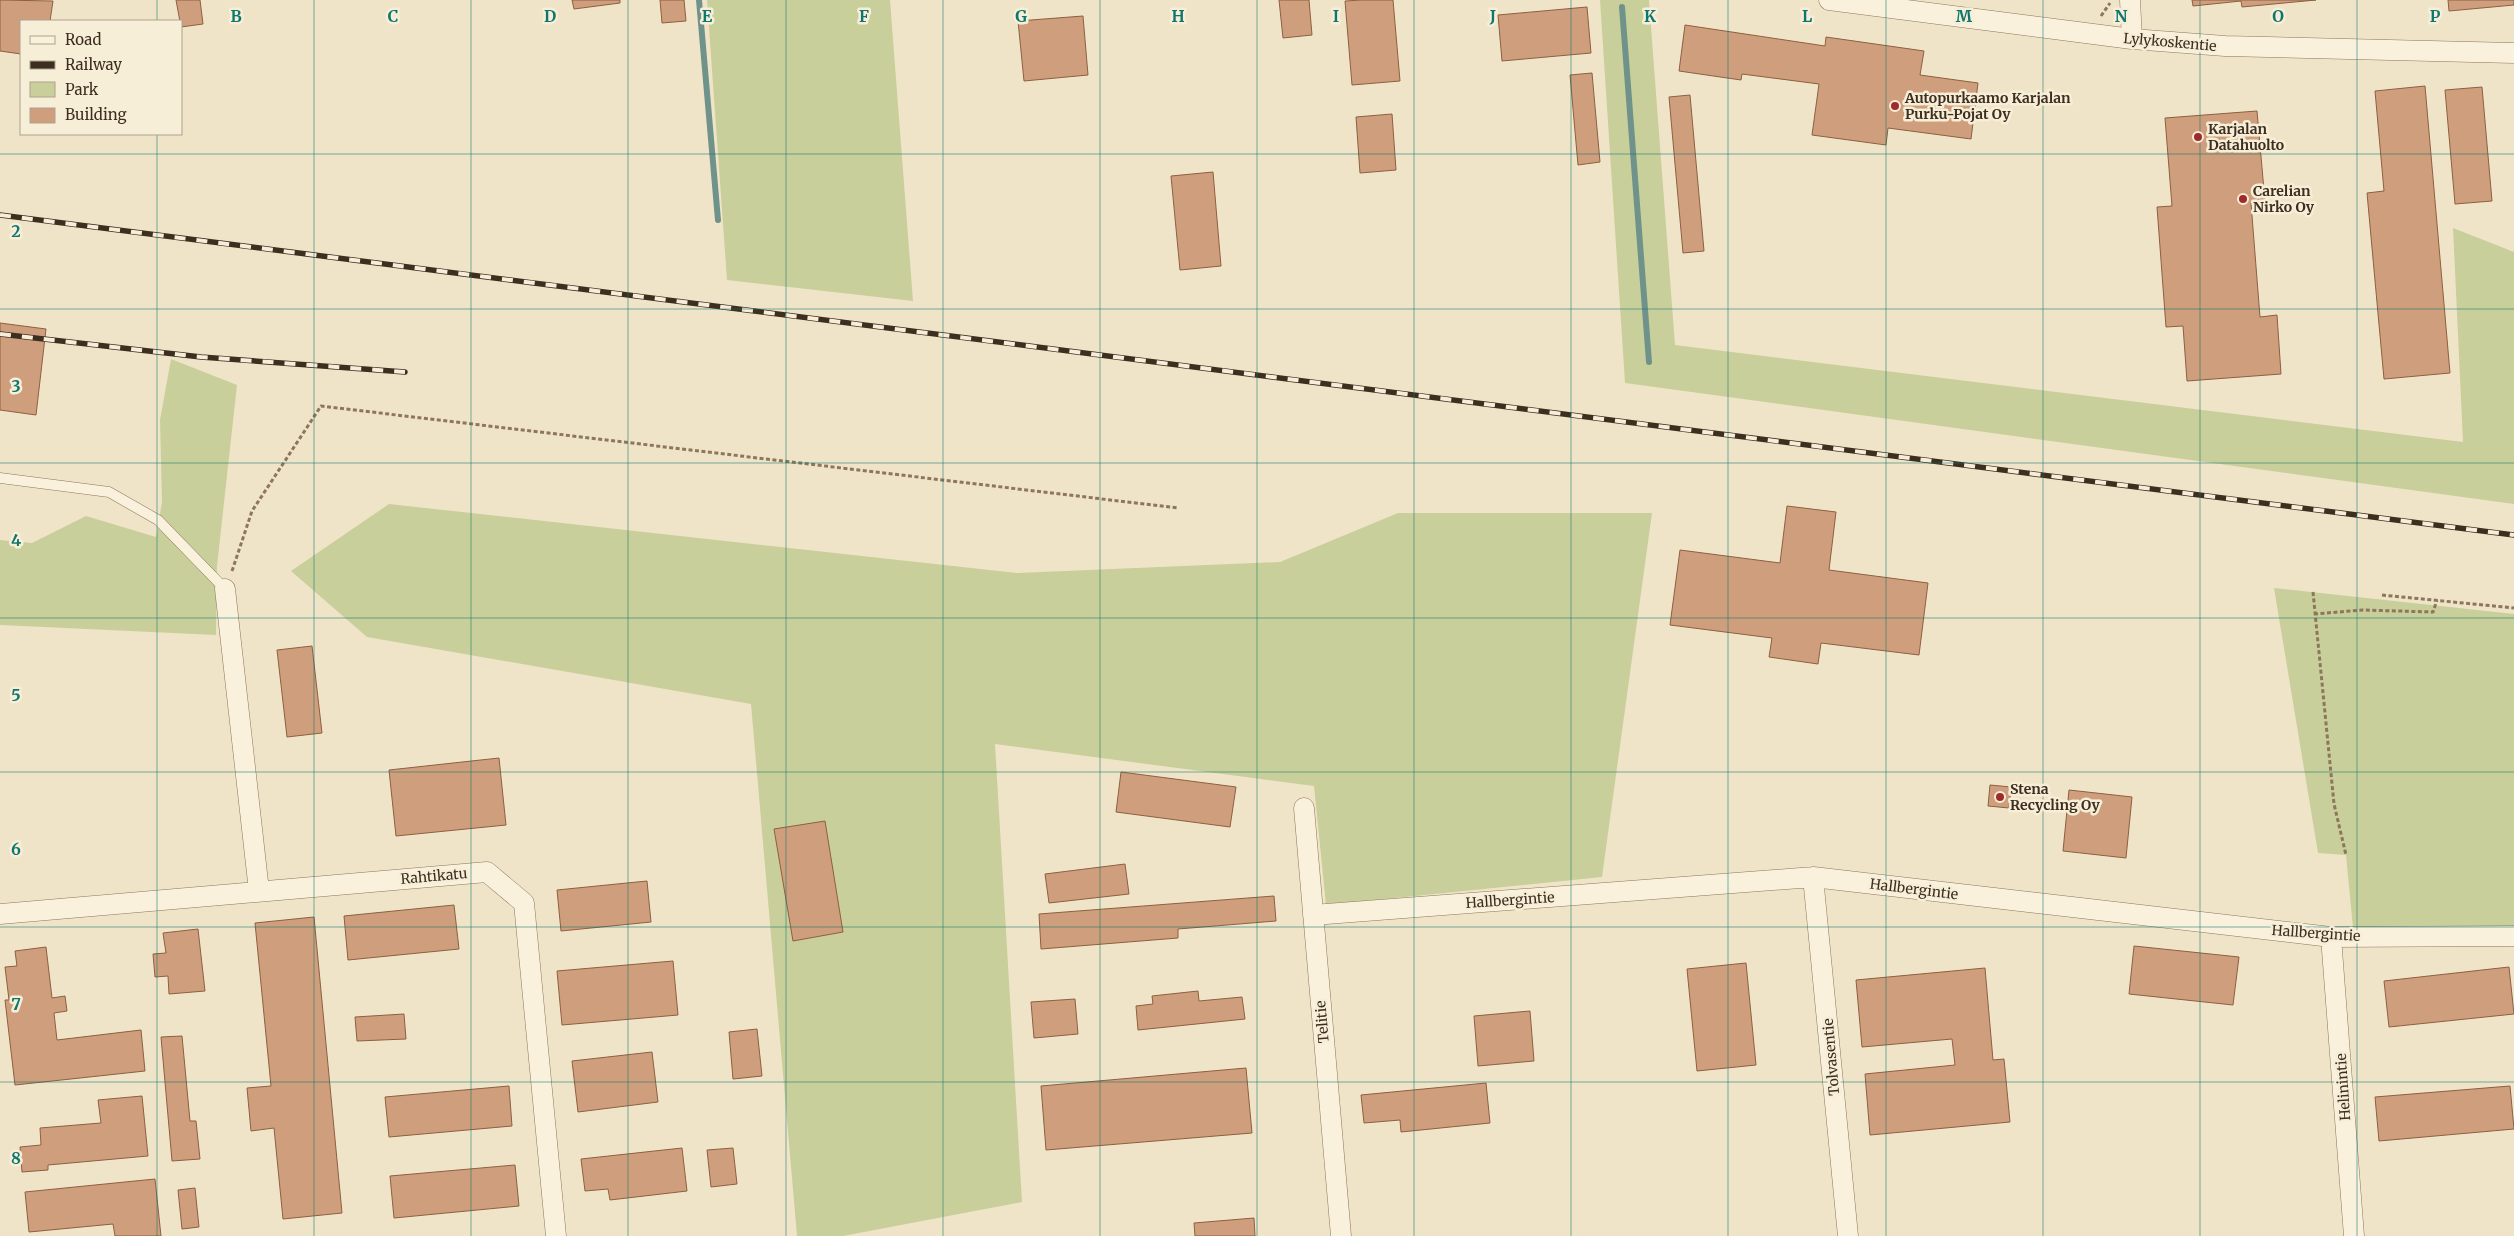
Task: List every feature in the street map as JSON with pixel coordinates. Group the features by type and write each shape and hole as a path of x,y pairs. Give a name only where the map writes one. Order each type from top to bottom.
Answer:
{"street":[{"name":"Lylykoskentie","path":"1829,0 2132,39 2225,46 2514,53"},
{"path":"2130,0 2132,39"},
{"path":"225,589 259,891"},
{"name":"Telitie","path":"1304,808 1341,1236"},
{"name":"Rahtikatu","path":"0,914 487,872 524,903 556,1236"},
{"name":"Hallbergintie","path":"1313,915 1814,878 2331,937 2514,936"},
{"name":"Tolvasentie","path":"1814,878 1848,1236"},
{"name":"Helinintie","path":"2331,937 2354,1236"}],"lane":[{"path":"0,478 109,492 158,520 225,589"}],"path":[{"path":"2100,16 2113,0"},
{"path":"225,589 252,511 321,406 1178,508"},
{"path":"2312,592 2321,660 2334,804 2346,855"},
{"path":"2382,595 2514,608"},
{"path":"2314,614 2363,610 2433,612 2437,600"}],"green space":[{"path":"707,0 890,0 913,301 727,280"},
{"path":"1600,0 1649,0 1675,345 2463,442 2453,228 2514,252 2514,504 1625,383"},
{"path":"171,359 237,385 217,566 216,635 0,625 0,540 32,543 86,516 156,537 162,502 160,420"},
{"path":"389,504 1017,573 1280,562 1398,513 1652,513 1602,877 1326,905 1314,786 995,744 1022,1202 843,1236 797,1236 751,704 367,637 291,571"},
{"path":"2274,588 2514,614 2514,928 2353,928 2346,855 2318,853"}],"building":[{"path":"0,0 53,1 50,20 20,20 20,54 0,51"},
{"path":"176,0 200,0 203,24 182,27 182,20 180,20"},
{"path":"572,0 620,0 620,3 574,9"},
{"path":"660,0 684,0 686,21 662,23"},
{"path":"1279,0 1309,0 1312,35 1283,38"},
{"path":"1393,0 1400,81 1352,85 1345,1"},
{"path":"2192,0 2316,0 2242,7 2241,1 2193,6"},
{"path":"2448,0 2514,0 2514,5 2449,11"},
{"path":"1587,7 1591,53 1502,61 1498,15"},
{"path":"1083,16 1088,75 1024,81 1018,21"},
{"name":"Autopurkaamo Karjalan Purku-Pojat Oy","path":"1685,25 1825,46 1826,37 1924,51 1920,75 1978,83 1971,139 1888,128 1886,145 1812,135 1819,84 1742,74 1741,80 1679,71"},
{"path":"1592,73 1600,162 1578,165 1570,75"},
{"path":"2425,86 2450,373 2384,379 2367,193 2384,191 2375,91"},
{"path":"2482,87 2492,201 2455,204 2445,90"},
{"path":"1690,95 1704,251 1683,253 1669,97"},
{"path":"2257,111 2265,202 2251,203 2260,317 2277,315 2281,374 2187,381 2183,326 2166,327 2157,207 2172,206 2165,118"},
{"path":"1392,114 1396,170 1360,173 1356,117"},
{"path":"1213,172 1221,266 1180,270 1171,176"},
{"path":"0,323 46,329 36,415 0,410"},
{"path":"1787,506 1836,512 1829,570 1928,583 1919,655 1821,643 1818,664 1769,657 1772,638 1670,625 1680,550 1780,563"},
{"path":"312,646 322,733 287,737 277,650"},
{"path":"499,758 506,825 396,836 389,770"},
{"path":"1121,772 1236,787 1230,827 1116,812"},
{"name":"Stena Recycling Oy","path":"1990,785 2011,787 2009,808 1988,806"},
{"path":"2069,790 2132,797 2126,858 2063,851"},
{"path":"825,821 843,932 793,941 774,829"},
{"path":"1125,864 1129,894 1049,903 1045,874"},
{"path":"647,881 651,922 561,931 557,890"},
{"path":"1274,896 1276,921 1178,929 1178,938 1041,949 1039,914"},
{"path":"454,905 459,949 348,960 344,916"},
{"path":"314,917 342,1213 283,1219 274,1128 251,1131 247,1088 271,1086 255,923"},
{"path":"198,929 205,991 169,994 168,976 155,977 153,954 166,953 163,933"},
{"path":"2134,946 2239,957 2233,1005 2129,994"},
{"path":"46,947 52,998 65,996 67,1011 54,1013 57,1040 141,1030 145,1071 15,1085 5,1000 9,1000 5,967 17,966 15,951"},
{"path":"673,961 678,1015 562,1025 557,971"},
{"path":"1746,963 1756,1065 1697,1071 1687,969"},
{"path":"2509,967 2514,1014 2389,1027 2384,981"},
{"path":"1985,968 1993,1060 2004,1059 2010,1122 1870,1135 1865,1074 1955,1065 1952,1039 1862,1047 1856,980"},
{"path":"1198,991 1199,1001 1242,997 1245,1019 1138,1030 1136,1006 1153,1004 1152,996"},
{"path":"1075,999 1078,1034 1034,1038 1031,1002"},
{"path":"1530,1011 1534,1061 1478,1066 1474,1016"},
{"path":"404,1014 406,1039 357,1041 355,1017"},
{"path":"757,1029 762,1076 733,1079 729,1032"},
{"path":"182,1036 190,1121 196,1121 200,1159 172,1161 161,1037"},
{"path":"652,1052 658,1102 578,1112 572,1061"},
{"path":"1246,1068 1252,1133 1046,1150 1041,1086"},
{"path":"1486,1083 1490,1123 1401,1132 1400,1120 1364,1123 1361,1095"},
{"path":"509,1086 512,1126 389,1137 385,1097"},
{"path":"2510,1086 2514,1129 2379,1141 2375,1097"},
{"path":"142,1096 148,1156 48,1165 48,1170 22,1172 20,1147 41,1145 40,1128 101,1123 98,1100"},
{"path":"682,1148 687,1191 610,1200 608,1189 585,1191 581,1159"},
{"path":"733,1148 737,1184 711,1187 707,1150"},
{"path":"515,1165 519,1206 394,1218 390,1176"},
{"path":"155,1179 161,1236 115,1236 113,1224 29,1232 25,1192"},
{"path":"195,1188 199,1227 182,1229 178,1190"},
{"path":"1254,1218 1255,1236 1195,1236 1194,1223"}],"waterway":[{"path":"699,0 718,220"},
{"path":"1622,7 1649,362"}],"railway":[{"path":"0,215 2514,535"},
{"path":"0,334 201,357 405,372"}],"place":[{"name":"Autopurkaamo Karjalan Purku-Pojat Oy","path":"1895,106"},
{"name":"Karjalan Datahuolto","path":"2198,137"},
{"name":"Carelian Nirko Oy","path":"2243,199"},
{"name":"Stena Recycling Oy","path":"2000,797"}]}
